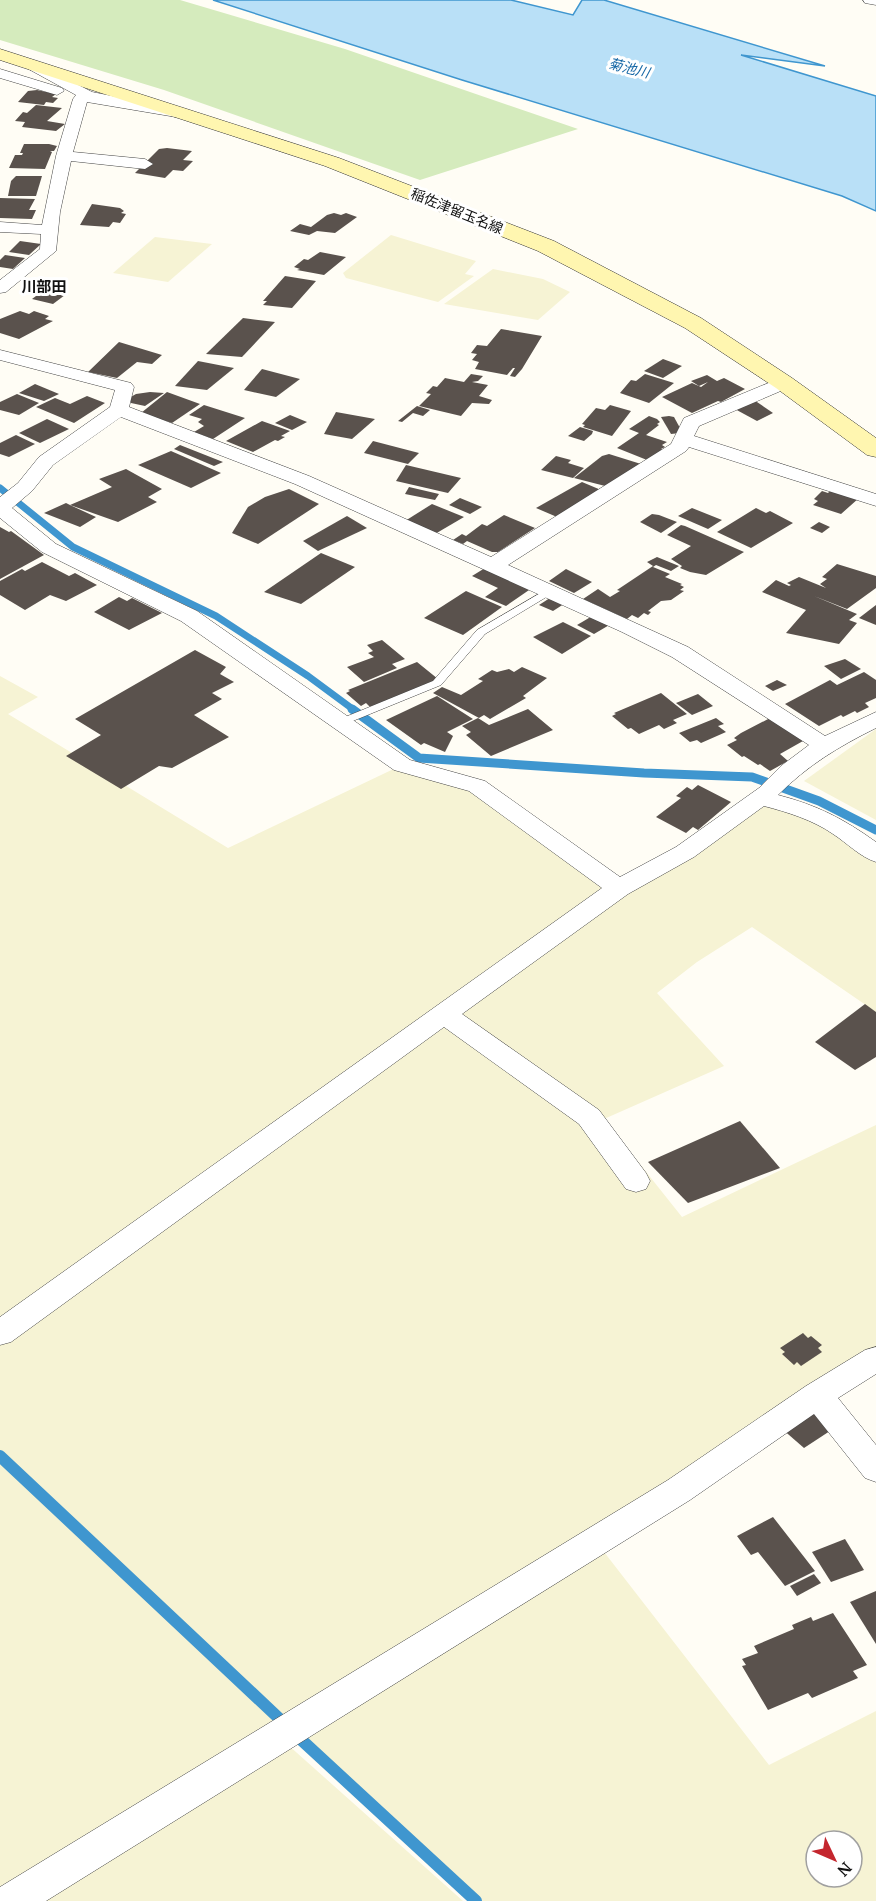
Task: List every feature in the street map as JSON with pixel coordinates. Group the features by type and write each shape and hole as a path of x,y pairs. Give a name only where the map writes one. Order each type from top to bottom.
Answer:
{"main road":[{"name":"稲佐津留玉名線","path":"0,54 332,162 546,246 693,323 784,382 876,450"}],"street":[{"path":"870,0 876,2"},
{"path":"28,62 84,97"},
{"path":"0,73 84,97 199,118"},
{"path":"0,288 48,251 49,230 64,156 84,97"},
{"path":"64,156 145,164"},
{"path":"0,227 49,230"},
{"path":"0,355 125,387 118,410 46,461 25,487 0,507 49,548 189,616 402,765 477,786 619,888"},
{"path":"493,565 679,447 691,422 784,382"},
{"path":"118,410 302,480 680,652 824,745"},
{"path":"684,439 876,500"},
{"path":"0,1333 619,888 685,852 763,795 789,771 824,745 876,719"},
{"path":"763,795 799,808 840,827 876,854"},
{"path":"443,1014 589,1117 636,1181"},
{"path":"12,1901 679,1490 817,1395 876,1359"},
{"path":"817,1395 876,1468"}],"lane":[{"path":"342,721 437,682 481,632 549,591"}],"shaded area":[{"path":"391,235 476,261 465,274 474,276 438,302 346,278 343,273"},
{"path":"155,237 212,244 168,282 113,273"},
{"path":"493,269 543,279 570,292 538,320 444,304"},
{"path":"0,676 38,697 8,714 228,848 402,765 477,786 619,888 760,798 799,808 876,854 876,1012 752,927 697,962 657,993 724,1066 604,1119 682,1217 876,1125 876,1362 594,1539 769,1765 876,1711 876,1901 479,1901 290,1728 278,1736 463,1901 0,1901"},
{"path":"876,729 876,820 804,781"}],"green space":[{"path":"0,0 180,0 345,49 578,129 420,180 164,90 0,40"}],"water":[{"name":"菊池川","path":"213,0 511,0 573,15 582,0 604,0 825,66 741,55 876,96 876,211 842,196 462,80"}],"building":[{"path":"37,90 56,94 52,97 58,98 53,103 46,102 44,105 18,102 28,91"},
{"path":"36,105 62,108 47,121 65,124 56,131 22,127 25,122 15,121 23,112 27,113"},
{"path":"24,144 57,146 54,151 50,151 52,152 45,169 9,168 15,155 22,155 23,153 20,153"},
{"path":"159,149 192,151 183,160 193,161 183,171 173,170 165,178 135,173"},
{"path":"16,176 42,176 36,196 8,196 11,181"},
{"path":"0,198 35,199 29,210 36,210 32,219 0,218"},
{"path":"92,204 120,208 124,211 121,213 126,214 120,223 113,222 109,227 80,225"},
{"path":"334,213 341,215 346,213 357,217 335,233 317,231 309,235 290,231 300,224 311,227 327,215"},
{"path":"20,241 41,244 29,255 9,252"},
{"path":"320,252 346,257 324,275 297,270 300,269 294,267 304,259 308,260"},
{"path":"5,255 25,258 13,269 0,267 0,260"},
{"path":"285,276 316,281 292,308 263,305 267,301 263,301"},
{"path":"44,290 65,295 53,304 32,299"},
{"path":"20,311 29,314 34,311 49,316 45,319 53,321 19,339 0,333 0,319"},
{"path":"243,318 275,322 242,357 206,354"},
{"path":"501,329 542,336 515,377 510,376 515,368 507,375 475,369 479,362 472,360 477,354 471,353 477,345 487,346"},
{"path":"119,342 162,355 152,364 137,362 117,378 88,372"},
{"path":"663,359 682,366 663,378 644,371"},
{"path":"198,361 234,368 207,390 175,386"},
{"path":"262,369 300,379 276,397 244,390"},
{"path":"471,374 483,376 478,381 472,382 488,385 479,396 492,400 489,404 472,403 461,416 419,406 431,394 426,393 433,386 437,387 445,378 464,382"},
{"path":"645,374 674,383 649,403 620,393 631,380 636,381"},
{"path":"707,375 717,381 724,378 745,389 721,402 718,401 692,413 662,397 692,383 701,387 708,382 699,386 691,381"},
{"path":"35,384 59,394 44,401 19,393"},
{"path":"167,392 200,404 172,423 141,413"},
{"path":"164,393 145,406 131,403 129,398 136,394"},
{"path":"17,394 39,403 19,415 0,410 0,402"},
{"path":"87,396 105,403 74,423 36,407 55,398 70,404"},
{"path":"754,400 773,413 757,421 733,408"},
{"path":"204,405 245,418 213,439 194,432 204,426 198,422 202,419 189,415"},
{"path":"610,405 631,411 612,436 583,427 585,425 582,424 596,408 605,410"},
{"path":"417,406 430,410 423,416 413,413 402,422 398,421"},
{"path":"336,412 375,419 352,439 324,434"},
{"path":"290,415 307,422 292,430 275,423"},
{"path":"649,416 660,422 646,435 667,442 662,445 665,447 661,449 663,450 647,460 617,448 639,433 629,429"},
{"path":"661,417 674,417 680,433 671,434"},
{"path":"47,419 69,429 40,443 19,433"},
{"path":"262,421 290,431 281,436 285,437 278,441 275,440 253,452 226,441"},
{"path":"580,427 593,431 592,434 584,441 568,436"},
{"path":"16,435 35,444 9,457 0,454 0,443"},
{"path":"373,441 419,453 408,464 364,453"},
{"path":"180,445 223,462 214,466 174,449"},
{"path":"171,451 221,473 191,488 138,465"},
{"path":"609,454 641,464 609,487 574,478 602,456"},
{"path":"556,456 571,460 568,463 584,468 573,478 541,470"},
{"path":"406,465 461,478 448,493 396,481"},
{"path":"126,469 162,489 148,497 157,502 118,522 70,505 112,487 99,479"},
{"path":"582,482 601,490 557,517 536,508"},
{"path":"409,487 439,494 435,500 405,494"},
{"path":"289,489 319,504 258,544 232,533 248,507 265,497"},
{"path":"832,489 859,498 841,514 813,505 818,501 814,499 822,491 828,493"},
{"path":"460,498 482,507 470,514 449,505"},
{"path":"66,503 96,517 80,527 44,513"},
{"path":"432,504 464,517 435,534 405,521"},
{"path":"692,508 722,520 708,529 678,516"},
{"path":"756,508 766,513 770,511 793,523 751,548 717,532"},
{"path":"652,514 677,522 661,533 640,522"},
{"path":"504,515 535,528 498,552 492,552 467,541 463,544 453,540 462,534 466,536 482,524 487,526"},
{"path":"347,516 367,528 318,551 303,541"},
{"path":"819,522 830,527 822,533 810,528"},
{"path":"681,525 744,552 706,575 680,568 682,566 671,559 691,546 667,535"},
{"path":"0,527 11,531 44,555 0,579"},
{"path":"321,553 355,567 301,604 264,592"},
{"path":"657,557 679,566 671,571 656,565 653,567 670,574 665,577 682,584 680,585 684,587 680,590 684,591 671,600 661,601 648,611 651,612 648,615 644,613 638,618 632,615 627,619 583,599 598,589 610,597 653,566 647,562"},
{"path":"42,562 69,576 75,573 97,585 66,601 50,595 25,610 0,595 0,581 22,569 25,571"},
{"path":"837,564 876,576 876,588 847,609 814,596 857,614 849,620 857,623 839,644 786,633 806,610 762,592 776,580 789,586 791,585 787,583 799,577 826,588 820,584 827,579 822,577"},
{"path":"485,568 532,588 506,606 485,597 498,588 472,576"},
{"path":"566,569 592,582 574,593 549,581"},
{"path":"466,591 502,607 463,635 424,618"},
{"path":"553,596 567,602 553,611 539,605"},
{"path":"119,597 127,601 132,598 162,613 129,630 94,612"},
{"path":"876,605 876,625 859,618"},
{"path":"594,615 611,624 594,634 577,625"},
{"path":"563,622 591,636 562,654 533,637"},
{"path":"382,640 405,659 392,664 397,668 364,682 347,667 374,657 368,653 373,651 367,645"},
{"path":"195,650 226,667 220,674 234,682 212,693 222,699 194,715 229,737 172,768 159,766 121,789 66,756 101,735 75,719"},
{"path":"845,659 861,669 841,679 824,666"},
{"path":"417,662 438,679 370,707 366,703 361,706 346,693 350,691 348,690"},
{"path":"522,667 547,678 523,696 526,698 490,719 484,715 479,718 433,693 442,687 461,695 483,681 478,679 492,670 497,672 509,669 514,672"},
{"path":"864,672 876,680 876,698 865,703 869,707 857,713 855,711 843,717 841,715 819,726 785,704 830,680 837,685"},
{"path":"777,680 787,685 773,691 765,686"},
{"path":"661,693 687,714 673,720 677,723 664,729 659,725 639,734 631,728 628,729 612,716 616,714 614,713"},
{"path":"698,694 713,706 692,715 676,703"},
{"path":"437,696 473,719 447,732 453,736 445,752 424,743 421,745 386,720"},
{"path":"528,709 553,730 491,756 466,735 471,732 462,726 478,718 489,725"},
{"path":"716,718 724,724 718,726 726,732 701,743 697,740 690,742 679,733"},
{"path":"770,718 803,741 780,754 788,761 770,771 742,757 727,745 737,740 734,738 741,733"},
{"path":"698,785 731,802 698,830 693,827 686,833 656,817 681,798 676,796 687,787 692,790"},
{"path":"865,1004 876,1012 876,1057 855,1070 815,1042"},
{"path":"740,1121 780,1168 688,1203 648,1162"},
{"path":"803,1333 822,1345 818,1348 822,1352 801,1366 797,1362 794,1365 782,1354 785,1352 780,1348"},
{"path":"811,1409 833,1429 804,1448 781,1428"},
{"path":"773,1517 815,1571 785,1586 758,1552 751,1555 737,1536"},
{"path":"845,1539 864,1570 831,1582 812,1552"},
{"path":"814,1574 821,1583 797,1596 790,1586"},
{"path":"876,1591 876,1644 850,1602"},
{"path":"833,1613 867,1665 853,1671 858,1678 812,1698 808,1693 768,1710 742,1666 746,1665 742,1659 758,1653 754,1646 794,1629 792,1625 811,1617 813,1621"}],"waterway":[{"path":"0,488 73,547 216,616 308,676 354,710"},
{"path":"352,709 419,758 644,773 752,777 819,801 876,830"},
{"path":"0,1456 285,1724"},
{"path":"295,1734 476,1901"}],"district":[{"name":"川部田","path":"44,287"}]}
